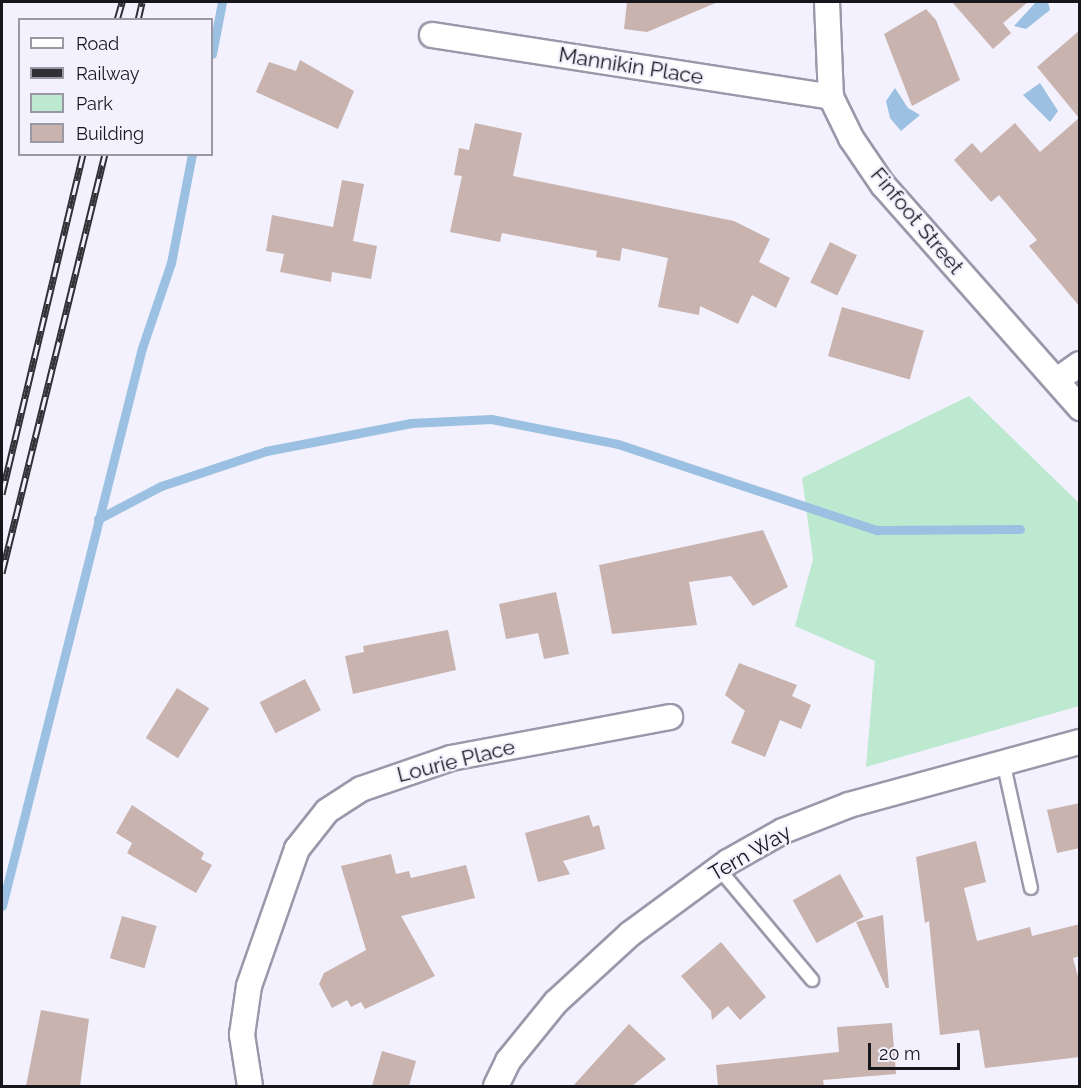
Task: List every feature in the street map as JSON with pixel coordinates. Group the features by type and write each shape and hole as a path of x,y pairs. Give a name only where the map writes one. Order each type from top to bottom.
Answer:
{"street":[{"name":"Finfoot Street","path":"826,2 831,97 883,185 1080,408"},
{"name":"Mannikin Place","path":"432,36 831,97"},
{"path":"1057,380 1080,364"},
{"name":"Lourie Place","path":"250,1086 242,1035 249,986 297,849 327,811 361,789 451,758 670,717"},
{"name":"Tern Way","path":"496,1086 508,1061 556,1002 630,934 719,869 783,831 849,805 1003,761 1080,742"}],"lane":[{"path":"1003,761 1031,888"},
{"path":"719,869 812,980"}],"green space":[{"path":"969,396 1079,503 1079,706 866,767 875,661 795,626 813,559 802,478"}],"water":[{"path":"1036,2 1048,2 1050,10 1026,29 1014,26"},
{"path":"1040,83 1058,111 1050,122 1023,95"},
{"path":"895,88 908,108 920,115 901,131 890,118 886,101"}],"building":[{"path":"627,2 718,2 647,32 624,29"},
{"path":"952,2 1028,2 1003,23 1011,33 993,49"},
{"path":"926,9 936,20 960,80 912,106 884,34"},
{"path":"1080,30 1080,307 1029,246 1037,240 999,195 991,202 954,160 972,143 981,153 1015,123 1040,152 1079,118 1037,67"},
{"path":"300,60 354,91 338,129 256,92 269,62 296,71"},
{"path":"475,123 522,133 513,176 734,221 770,239 759,262 790,278 776,308 752,295 738,324 700,306 699,315 658,307 668,258 622,248 620,261 596,257 597,251 502,233 500,242 450,232 462,176 454,175 459,148 469,150"},
{"path":"342,180 364,184 353,241 377,246 371,279 332,272 331,282 280,272 284,254 266,251 272,215 333,227"},
{"path":"830,242 857,255 837,296 810,282"},
{"path":"842,307 924,330 910,379 828,356"},
{"path":"763,530 788,587 753,606 731,576 689,582 697,625 612,634 599,565"},
{"path":"556,592 569,654 544,659 538,633 506,639 499,604"},
{"path":"448,630 456,670 353,694 345,656 364,652 363,646"},
{"path":"739,663 797,685 792,696 811,705 801,729 780,720 765,757 731,743 745,711 725,695"},
{"path":"305,679 321,710 275,733 260,702"},
{"path":"177,688 209,708 178,758 146,738"},
{"path":"1080,803 1080,848 1057,853 1047,810"},
{"path":"132,805 204,853 201,859 212,865 196,893 127,853 132,843 116,833"},
{"path":"589,815 593,827 599,825 605,849 563,861 570,874 538,882 525,833"},
{"path":"976,841 986,882 964,888 977,941 1030,927 1032,936 1080,924 1080,956 1073,958 1080,984 1080,1057 985,1068 979,1030 940,1035 929,921 925,923 916,857"},
{"path":"391,854 396,874 409,871 411,878 466,865 475,898 401,916 435,976 365,1009 361,1002 351,1007 347,1000 332,1008 319,984 324,973 366,950 341,866"},
{"path":"840,874 864,917 817,943 793,900"},
{"path":"883,915 889,988 886,988 856,922"},
{"path":"122,916 157,926 144,968 110,958"},
{"path":"721,942 766,997 740,1020 728,1006 712,1020 711,1011 681,976"},
{"path":"41,1010 89,1019 80,1086 26,1086"},
{"path":"892,1023 896,1074 823,1080 824,1086 718,1086 716,1065 839,1052 837,1027"},
{"path":"629,1024 666,1059 632,1086 573,1086"},
{"path":"382,1051 416,1061 409,1086 372,1086"}],"waterway":[{"path":"213,49 222,2"},
{"path":"2,906 142,348 171,263 192,156"},
{"path":"98,519 161,486 266,451 411,423 491,419 618,444 877,530 1020,529"}],"railway":[{"path":"118,18 122,2"},
{"path":"138,18 142,2"},
{"path":"2,494 83,156"},
{"path":"2,573 105,156"}]}
